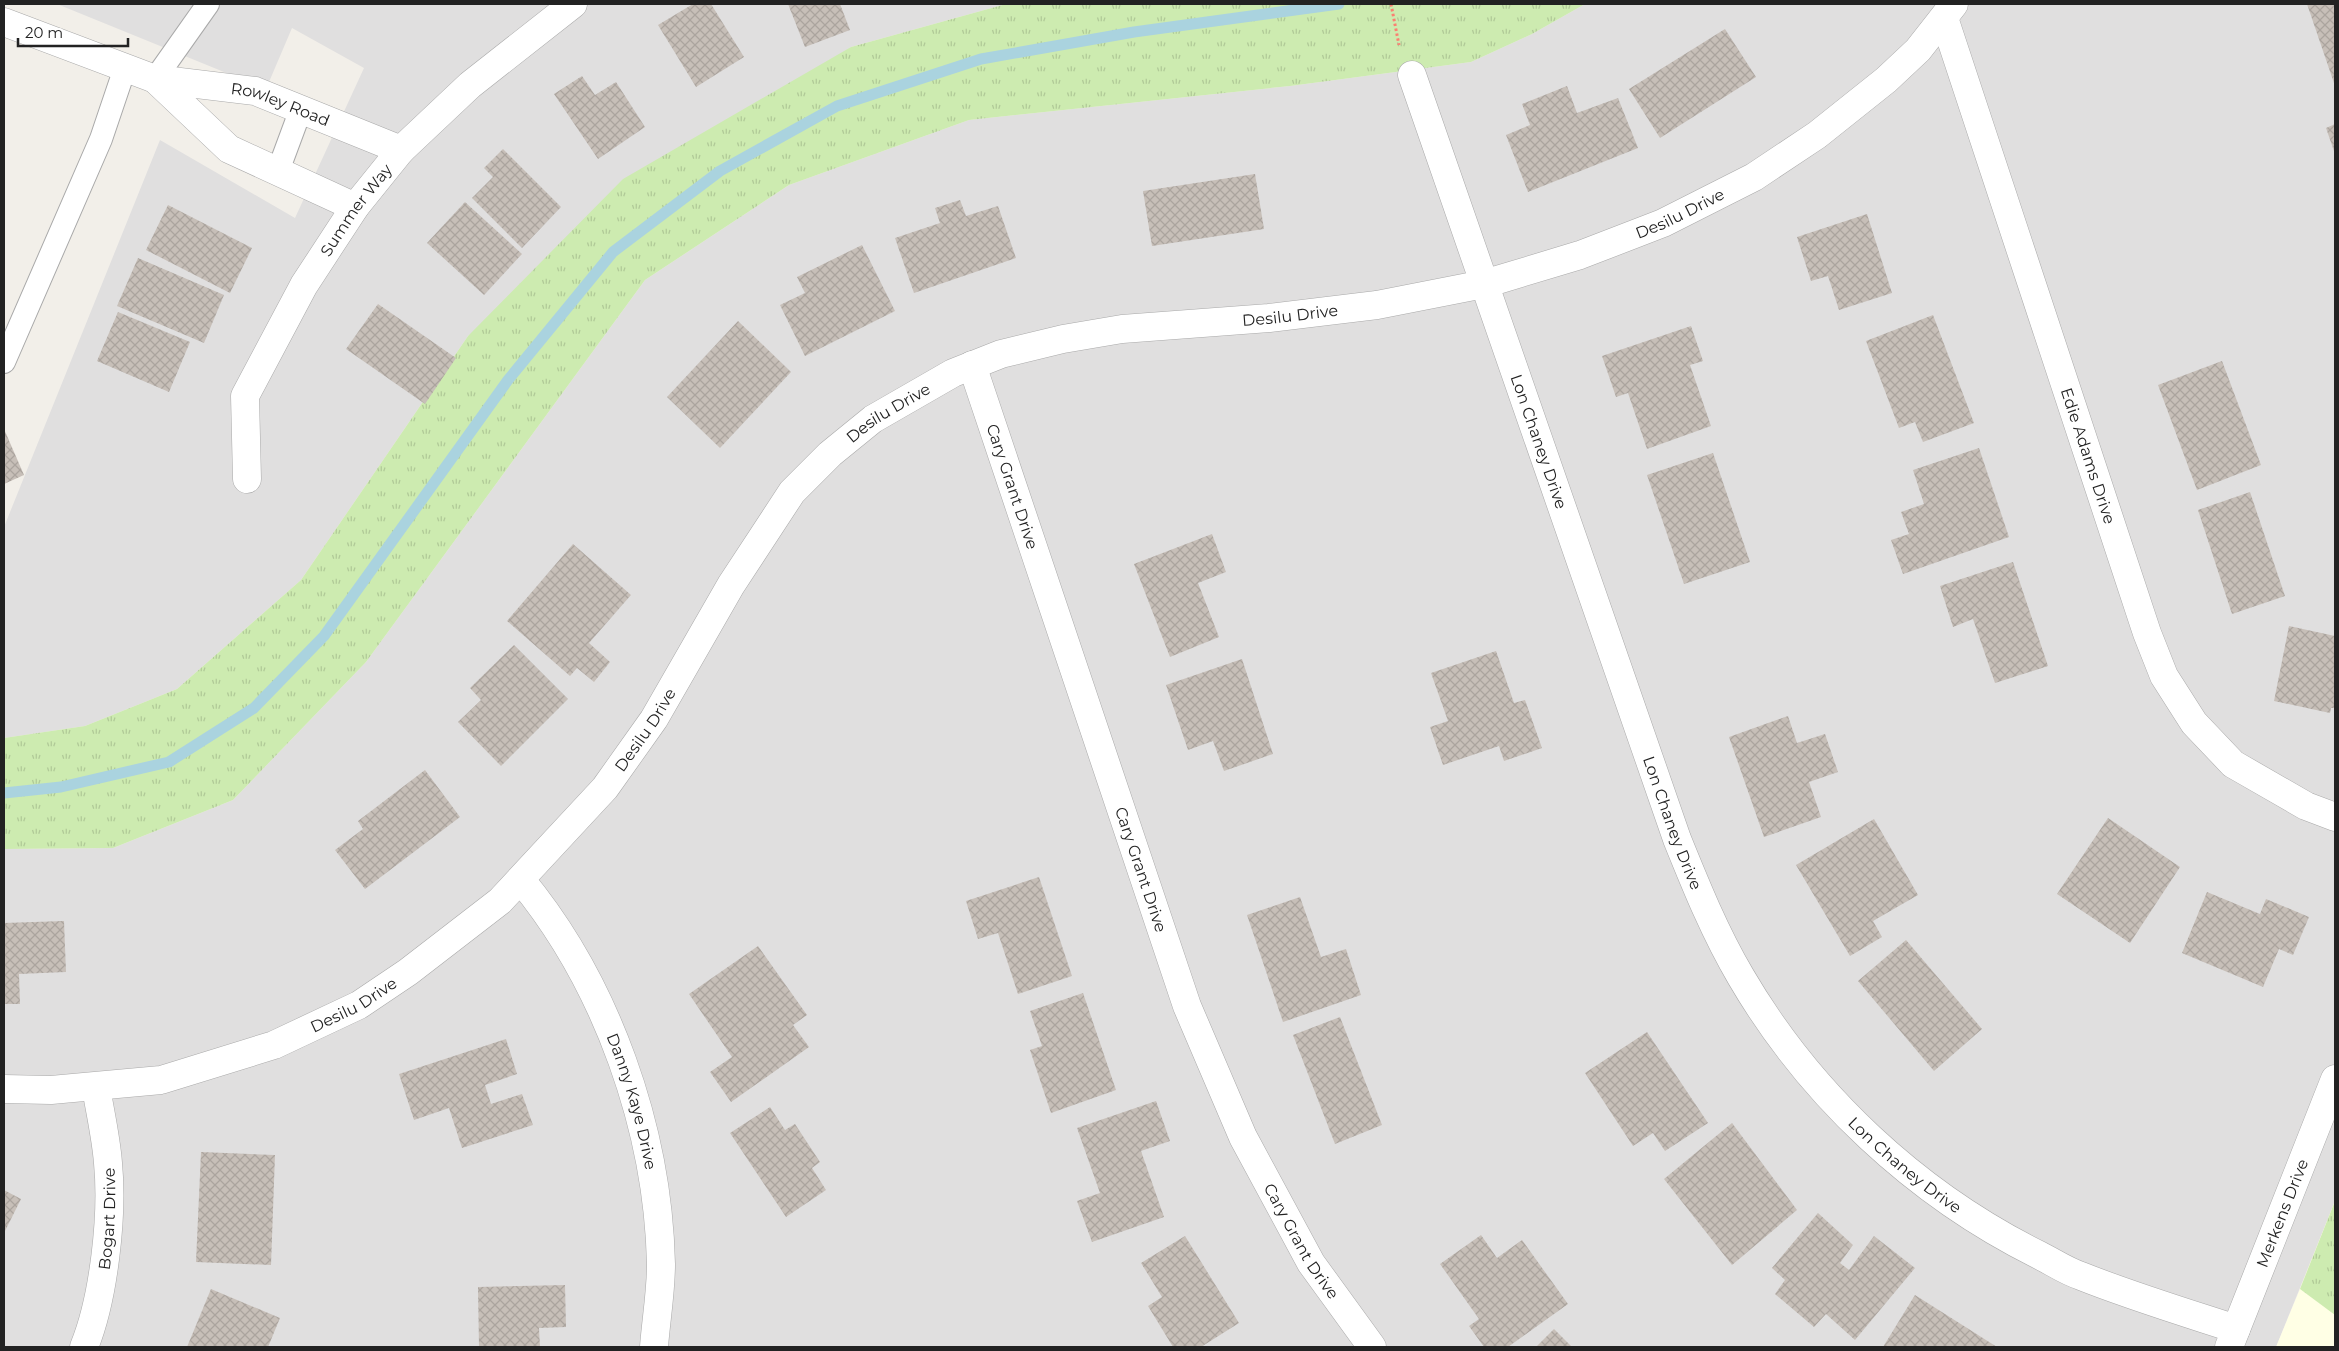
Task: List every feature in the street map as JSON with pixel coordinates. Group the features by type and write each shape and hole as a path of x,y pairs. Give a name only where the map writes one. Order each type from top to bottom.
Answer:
{"street":[{"name":"Summer Way","path":"247,479 245,396 304,285 355,207 401,150 470,85 573,4"},
{"name":"Desilu Drive","path":"4,1089 51,1090 161,1080 274,1045 359,1005 408,972 500,901 605,788 654,719 731,585 792,492 830,454 873,420 952,373 1010,352 1063,340 1122,329 1270,318 1368,306 1484,284 1580,255 1663,223 1754,177 1817,135 1886,80 1918,50 1949,11"},
{"name":"Edie Adams Drive","path":"1949,11 2147,633 2164,676 2194,724 2233,764 2306,806 2335,817"},
{"name":"Rowley Road","path":"4,23 155,79 255,91 401,150"},
{"name":"Lon Chaney Drive","path":"1406,65 1677,839 1698,892 1741,977 1783,1041 1832,1100 1887,1153 1946,1201 2011,1242 2080,1276 2232,1338"},
{"name":"Rowley Road","path":"155,79 228,149 278,170 355,207"},
{"name":"Cary Grant Drive","path":"972,365 1187,1006 1243,1137 1311,1263 1372,1347"},
{"name":"Danny Kaye Drive","path":"521,880 563,936 587,981 623,1062 643,1131 656,1192 661,1266 654,1347"},
{"name":"Merkens Drive","path":"2232,1338 2335,1078"},
{"name":"Bogart Drive","path":"84,1347 101,1280 108,1215 108,1163 96,1087"}],"lane":[{"path":"155,79 208,4"},
{"path":"4,362 101,140 125,68"},
{"path":"278,170 301,109"}],"path":[{"path":"1391,4 1406,65"}],"shaded area":[{"path":"57,4 1006,4 851,47 468,336 301,580 177,689 85,726 4,738 4,527 160,140 295,218 364,68 292,28 266,89"},
{"path":"1585,4 2335,4 2335,1201 2276,1347 4,1347 4,849 113,848 233,800 366,662 645,280 789,185 969,120 1290,86 1471,62 1532,34"},
{"path":"2335,1201 2335,1347 2276,1347 2300,1289"}],"green space":[{"path":"1006,4 1585,4 1532,34 1471,62 1290,86 969,120 789,185 645,280 366,662 233,800 113,848 4,849 4,738 85,726 177,689 301,580 468,336 623,179 851,47"},
{"path":"2335,1201 2335,1315 2300,1289"}],"building":[{"path":"693,4 711,4 744,57 696,87 658,25"},
{"path":"788,4 840,4 850,30 805,47"},
{"path":"2307,4 2335,4 2335,86"},
{"path":"1725,29 1756,77 1660,138 1629,89"},
{"path":"582,76 595,95 616,82 645,127 598,159 554,94"},
{"path":"1567,86 1577,113 1618,98 1638,148 1528,192 1506,135 1530,125 1522,104"},
{"path":"2335,124 2335,154 2326,128"},
{"path":"503,149 561,207 522,248 472,198 493,177 484,168"},
{"path":"1255,174 1264,229 1152,246 1143,191"},
{"path":"960,200 966,216 998,206 1016,258 914,293 895,238 940,223 935,208"},
{"path":"465,202 522,254 484,295 427,243"},
{"path":"168,205 252,248 230,293 146,250"},
{"path":"1867,214 1892,293 1839,310 1828,276 1811,281 1797,237"},
{"path":"862,245 895,311 805,356 780,305 805,293 797,277"},
{"path":"138,258 224,295 204,343 117,306"},
{"path":"378,304 456,358 425,404 346,349"},
{"path":"118,312 190,342 169,392 97,361"},
{"path":"1933,315 1974,423 1923,442 1915,422 1899,428 1866,341"},
{"path":"738,321 791,372 720,448 667,397"},
{"path":"1691,326 1703,361 1690,365 1711,426 1647,449 1628,393 1616,397 1602,356"},
{"path":"2222,361 2261,465 2197,490 2158,385"},
{"path":"4,429 24,475 4,484"},
{"path":"1979,448 2009,537 1903,574 1891,540 1909,534 1901,512 1924,504 1913,470"},
{"path":"1713,453 1750,562 1684,584 1647,475"},
{"path":"2250,492 2285,596 2232,614 2198,510"},
{"path":"1212,534 1226,572 1198,583 1219,637 1170,657 1134,564"},
{"path":"573,544 631,595 589,643 610,662 594,682 577,668 570,676 507,621"},
{"path":"2013,562 2048,666 1995,683 1973,619 1953,627 1940,586"},
{"path":"2289,626 2335,636 2335,708 2331,708 2330,713 2274,701"},
{"path":"514,645 568,699 501,766 458,722 481,700 470,688"},
{"path":"1496,651 1514,703 1525,700 1542,748 1504,761 1499,746 1443,765 1430,727 1448,721 1431,673"},
{"path":"1242,659 1273,754 1224,771 1213,741 1188,750 1166,685"},
{"path":"1788,716 1797,743 1825,734 1838,772 1809,782 1821,817 1764,837 1729,737"},
{"path":"425,770 460,817 365,889 335,850 363,829 358,821"},
{"path":"2108,818 2180,867 2130,943 2057,894"},
{"path":"1874,819 1918,895 1873,921 1882,937 1850,956 1796,865"},
{"path":"1039,877 1072,976 1018,994 998,933 978,939 966,901"},
{"path":"2207,892 2260,914 2266,899 2309,917 2293,955 2279,949 2263,987 2182,953"},
{"path":"1300,897 1321,957 1346,949 1361,995 1283,1022 1247,915"},
{"path":"64,921 66,972 19,974 20,1004 4,1004 4,923"},
{"path":"1906,940 1982,1029 1934,1071 1858,981"},
{"path":"758,946 807,1015 793,1025 809,1047 731,1102 710,1072 732,1057 689,994"},
{"path":"1083,993 1116,1090 1051,1113 1030,1050 1042,1046 1030,1011"},
{"path":"1340,1017 1382,1125 1335,1144 1293,1035"},
{"path":"1647,1032 1708,1123 1665,1151 1653,1133 1633,1146 1585,1073"},
{"path":"506,1039 517,1074 485,1085 491,1104 522,1094 533,1125 462,1148 449,1108 414,1120 399,1074"},
{"path":"1156,1101 1170,1141 1141,1151 1164,1217 1092,1242 1077,1201 1100,1193 1077,1128"},
{"path":"770,1107 785,1130 795,1124 820,1162 812,1168 826,1190 786,1217 730,1133"},
{"path":"1732,1123 1797,1210 1732,1265 1664,1179"},
{"path":"201,1152 275,1155 271,1265 196,1262"},
{"path":"4,1190 21,1199 4,1233"},
{"path":"1818,1213 1853,1245 1840,1263 1849,1270 1874,1236 1915,1268 1855,1340 1826,1314 1814,1327 1775,1294 1785,1280 1772,1268"},
{"path":"1481,1235 1497,1258 1522,1240 1568,1304 1508,1347 1484,1347 1469,1326 1479,1319 1440,1264"},
{"path":"1185,1236 1239,1323 1201,1347 1173,1347 1148,1306 1162,1297 1141,1263"},
{"path":"565,1285 566,1327 539,1328 540,1347 479,1347 478,1287"},
{"path":"211,1289 280,1318 268,1347 187,1347"},
{"path":"1915,1295 1997,1347 1883,1347"},
{"path":"1554,1329 1572,1347 1536,1347"}],"waterway":[{"path":"4,793 61,787 169,762 254,708 324,636 508,380 613,252 720,171 837,106 981,59 1134,32 1339,4"}]}
